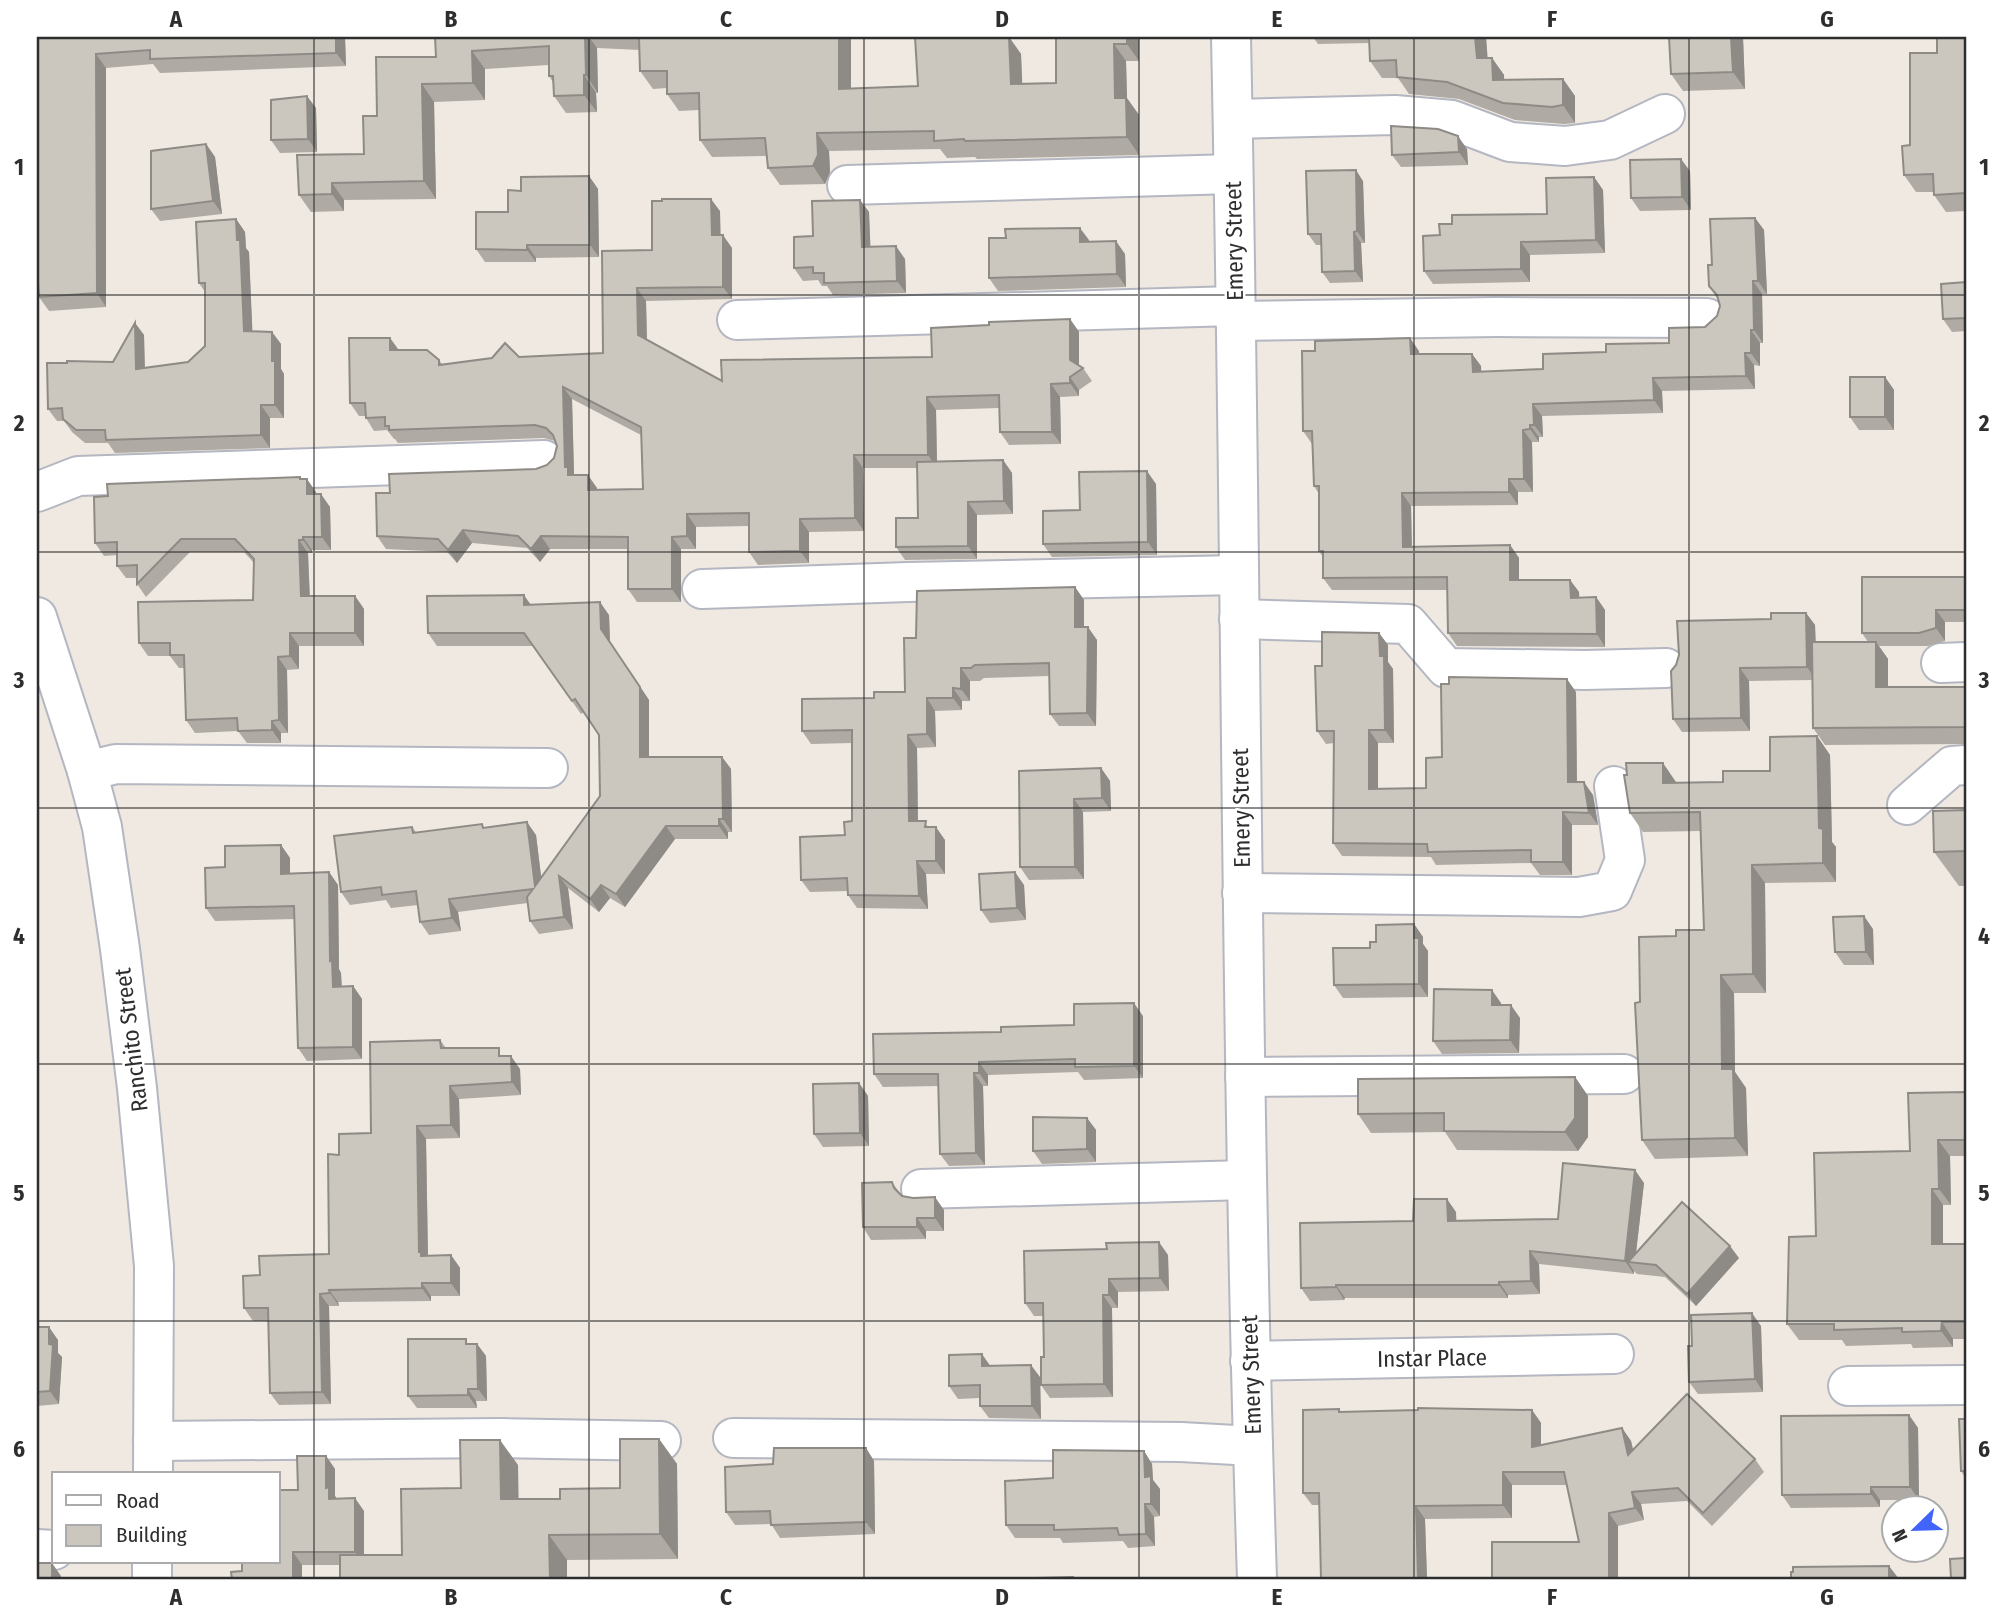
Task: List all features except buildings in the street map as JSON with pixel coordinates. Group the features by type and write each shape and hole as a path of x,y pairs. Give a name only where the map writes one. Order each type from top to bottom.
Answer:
{"street":[{"name":"Emery Street","path":"1231,37 1245,1077 1257,1579"},
{"path":"1233,120 1395,115 1452,120 1510,142 1565,146 1610,140 1665,114"},
{"path":"847,185 1233,174"},
{"path":"737,320 1235,313 1707,318"},
{"path":"37,492 78,476 544,460"},
{"path":"702,589 1238,575"},
{"name":"Ranchito Street","path":"37,617 44,663 87,772 102,827 137,1088 154,1266 153,1457"},
{"path":"1239,619 1408,624 1446,668 1666,668"},
{"path":"87,772 116,764 548,768"},
{"path":"1907,805 1951,766 1966,765"},
{"path":"1242,893 1579,897 1612,891 1625,860 1614,786"},
{"path":"1245,1077 1624,1074"},
{"path":"921,1189 1247,1180"},
{"name":"Instar Place","path":"1250,1361 1614,1354"},
{"path":"1848,1386 1966,1385"},
{"path":"153,1457 501,1438 661,1441"},
{"path":"733,1438 1181,1442 1253,1446"}]}
